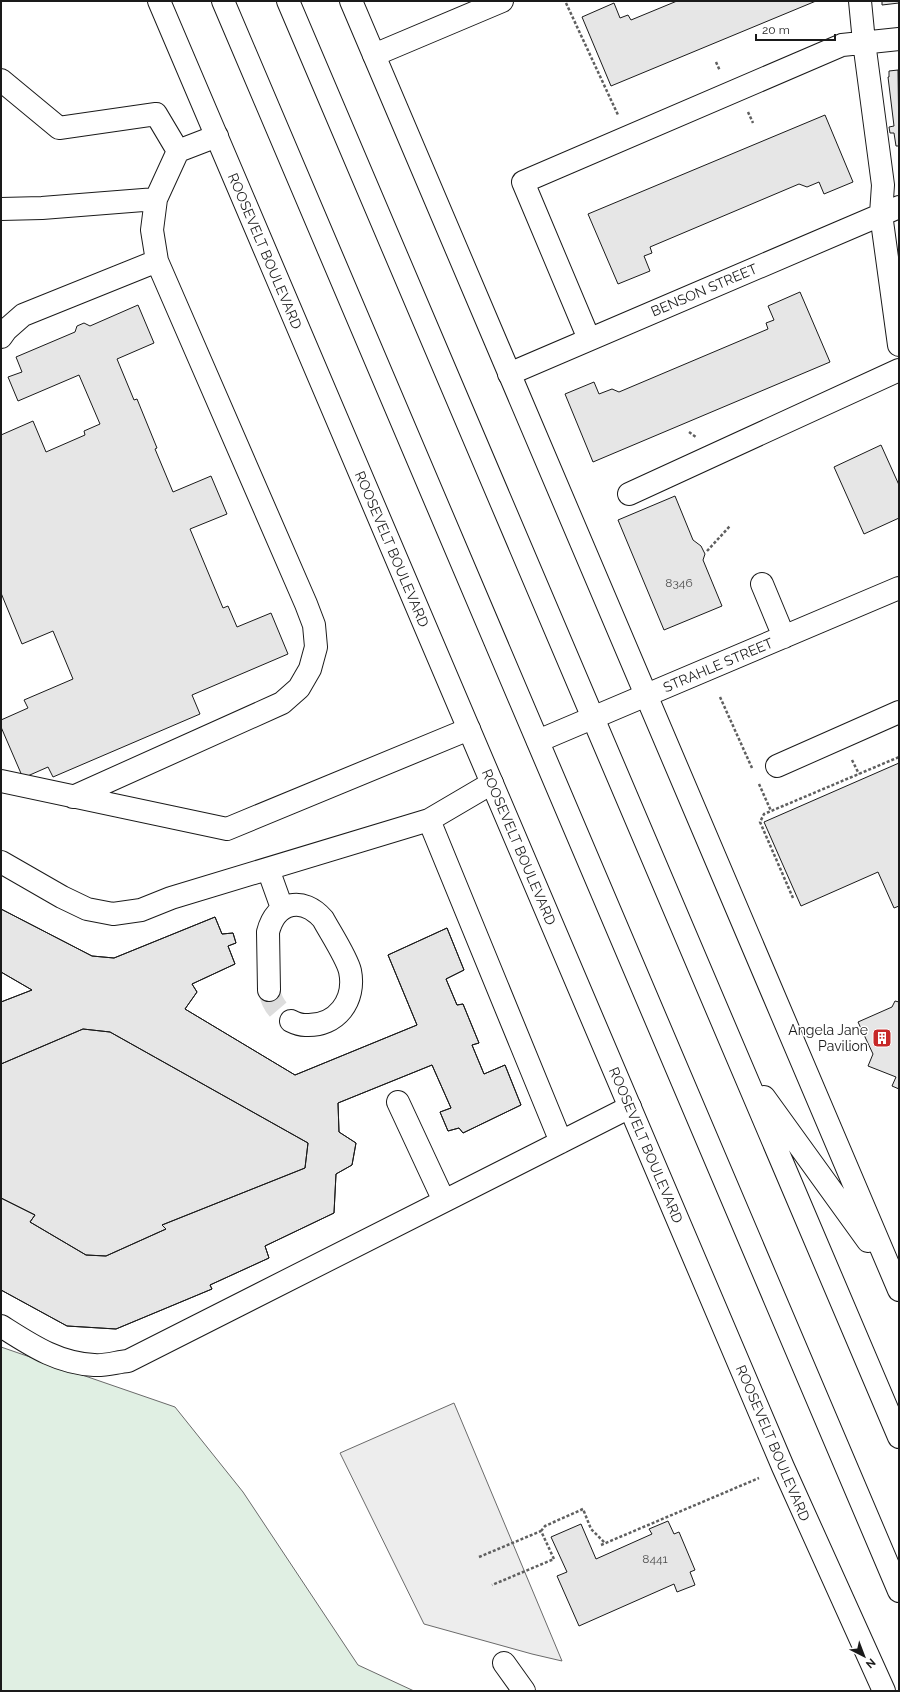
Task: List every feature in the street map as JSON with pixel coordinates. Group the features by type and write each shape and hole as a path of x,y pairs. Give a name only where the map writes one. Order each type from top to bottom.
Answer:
{"main road":[{"name":"ROOSEVELT BOULEVARD","path":"159,1 782,1467 884,1691"},
{"path":"223,1 899,1591"},
{"path":"288,1 899,1437"},
{"path":"351,1 895,1281"},
{"path":"374,55 501,1"},
{"path":"860,1 883,185 890,210 899,345"},
{"path":"589,339 523,182 842,45 899,39"},
{"path":"1,80 59,128 156,114 178,152"},
{"path":"73,797 282,703 299,688 310,668 316,647 314,625 306,604 157,261 152,230 156,199 178,152 216,136"},
{"path":"1,209 42,208 156,199"},
{"name":"BENSON STREET","path":"509,374 890,210"},
{"path":"1,336 23,315 157,261"},
{"path":"628,494 899,370"},
{"path":"762,584 784,637"},
{"name":"STRAHLE STREET","path":"538,741 899,588"},
{"path":"777,766 899,712"},
{"path":"1,781 227,829 469,729"},
{"path":"1,862 62,897 87,909 113,914 140,910 171,898 429,820 492,783"},
{"path":"429,820 561,1142"},
{"path":"268,869 282,908"},
{"path":"269,990 268,932 273,918 282,908 291,905 300,904 309,907 317,912 323,919 349,969 352,983 350,997 342,1010 332,1019 318,1025 304,1025 291,1021"},
{"path":"742,1067 895,1281"},
{"path":"398,1102 444,1201"},
{"path":"1,1326 33,1346 62,1361 95,1366 128,1361 630,1107"},
{"path":"504,1663 524,1691"}],"path":[{"path":"566,3 612,102"},
{"path":"707,551 730,526"},
{"path":"720,697 755,775"},
{"path":"793,898 760,822 764,814 899,757"},
{"path":"758,782 770,811"},
{"path":"601,1545 759,1478"},
{"path":"479,1557 541,1531 545,1526 583,1509 591,1529 605,1543"},
{"path":"492,1585 554,1559 541,1531"}],"green space":[{"path":"1,1347 175,1407 243,1492 358,1665 414,1691 1,1691"}],"shaded area":[{"path":"454,1403 562,1661 424,1624 340,1453"}],"building":[{"path":"677,1 816,1 611,86 582,17 614,3 620,18 628,15 631,20"},
{"path":"882,1 899,1 899,3 882,5"},
{"path":"898,70 899,146 896,146 894,133 890,133 889,127 894,126 888,77 889,71"},
{"path":"825,115 853,182 824,194 819,182 807,187 799,184 650,247 652,253 644,256 650,271 618,284 588,214"},
{"path":"800,292 830,362 593,462 565,394 594,382 599,394 612,389 619,392 768,329 766,323 774,320 768,306"},
{"path":"138,305 154,343 117,359 134,400 137,399 157,448 155,449 173,492 211,476 227,514 190,529 223,608 228,606 237,627 271,613 288,654 192,695 200,714 53,777 48,767 23,778 1,727 1,720 28,708 24,700 73,679 53,631 22,644 1,593 1,435 33,421 46,452 85,435 84,431 100,424 79,375 18,401 8,377 22,372 16,357 75,332 77,326 84,323 90,326"},
{"path":"881,445 899,485 899,518 864,534 834,467"},
{"path":"675,496 693,540 701,546 705,554 703,560 722,606 664,630 618,520"},
{"path":"899,763 899,906 894,908 878,872 801,906 764,822"},
{"path":"1,909 92,956 114,958 215,917 222,934 233,933 236,943 228,946 235,964 192,984 197,992 185,1009 295,1075 417,1025 388,955 447,928 464,970 446,979 457,1005 463,1004 479,1043 472,1045 484,1074 505,1065 521,1105 463,1133 459,1128 448,1131 440,1112 451,1108 432,1065 338,1103 339,1132 356,1143 352,1165 336,1174 334,1213 265,1246 269,1258 210,1285 212,1289 116,1329 67,1326 1,1290 1,1198 35,1215 30,1222 86,1255 106,1256 166,1229 162,1225 305,1168 308,1143 110,1032 83,1029 1,1064 1,1002 32,990 1,972"},
{"path":"1,909 92,956 114,958 215,917 222,934 233,933 236,943 228,946 235,964 192,984 197,992 185,1009 295,1075 417,1025 388,955 447,928 464,970 446,979 457,1005 463,1004 479,1043 472,1045 484,1074 505,1065 521,1105 463,1133 459,1128 448,1131 440,1112 451,1108 432,1065 338,1103 339,1132 356,1143 352,1165 336,1174 334,1213 265,1246 269,1258 210,1285 212,1289 116,1329 67,1326 1,1290 1,1002 32,990 1,972"},
{"name":"Angela Jane Pavilion","path":"895,1001 899,1002 899,1089 892,1086 896,1077 868,1066 873,1054 858,1022 892,1007"},
{"path":"83,1029 110,1032 308,1143 305,1168 162,1225 166,1229 106,1256 86,1255 30,1222 35,1215 1,1198 1,1064"},
{"path":"668,1521 674,1534 679,1532 695,1570 690,1572 695,1585 677,1592 674,1584 579,1626 557,1576 567,1572 551,1537 581,1524 596,1559 652,1534 649,1529"}],"tunnel":[{"path":"269,990 272,1000 277,1008 291,1021"}],"place":[{"name":"Angela Jane Pavilion","path":"882,1038"}]}
